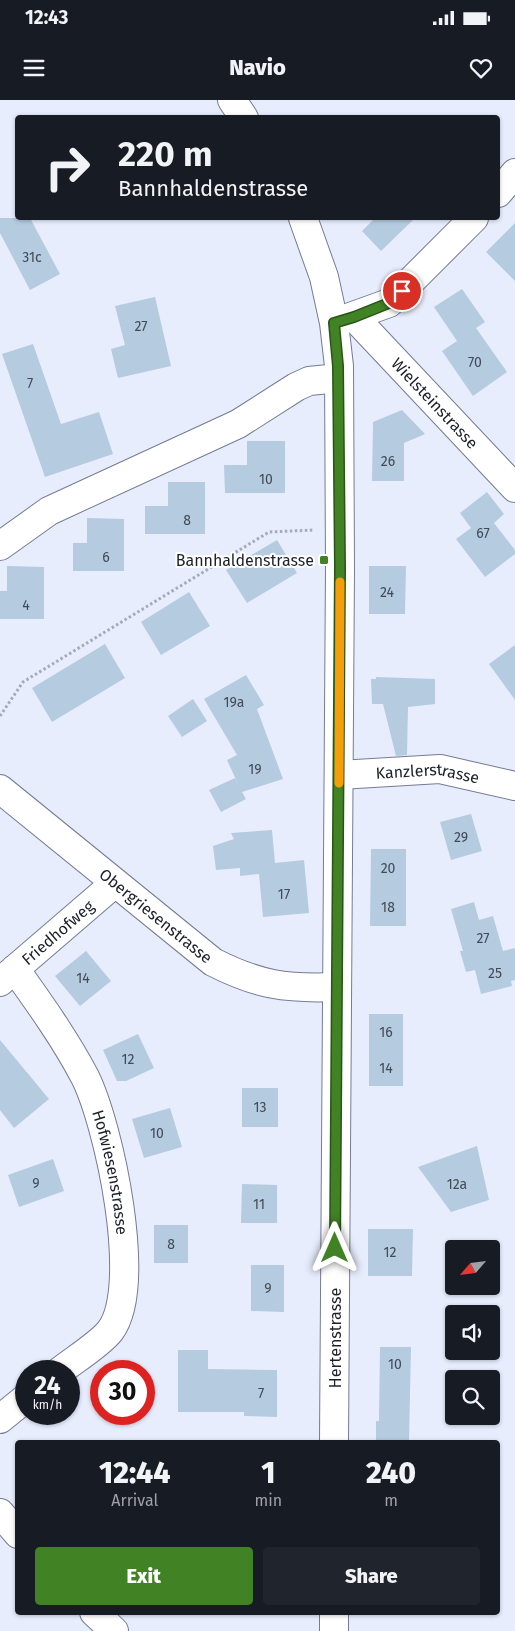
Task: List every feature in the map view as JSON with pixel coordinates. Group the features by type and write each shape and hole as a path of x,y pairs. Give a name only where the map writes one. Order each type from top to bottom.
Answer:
{"street":[{"path":"232,100 242,115"},
{"path":"500,191 515,173"},
{"name":"Hertenstrasse","path":"305,220 324,277 344,320 339,378 339,775 334,1440"},
{"path":"344,320 389,303 472,220"},
{"name":"Wielsteinstrasse","path":"344,320 515,488"},
{"path":"0,546 49,511 238,424 296,387 309,382 339,378"},
{"name":"Kanzlerstrasse","path":"339,775 440,769 515,786"},
{"name":"Obergriesenstrasse","path":"0,789 213,962 238,974 288,987 336,988"},
{"name":"Friedhofweg","path":"8,975 115,883"},
{"name":"Hofwiesenstrasse","path":"8,975 61,1034 86,1079 111,1161 120,1208 123,1241 123,1284 120,1312 110,1331 74,1360"},
{"path":"0,1418 15,1406"},
{"path":"0,1513 15,1530"},
{"path":"97,1615 114,1631"},
{"path":"334,1615 334,1631"}],"path":[{"path":"0,716 23,682 269,532 339,529"}],"building":[{"path":"0,218 31,220 60,274 30,290 0,233"},
{"path":"373,220 413,220 381,251 362,231"},
{"path":"515,223 515,281 486,252"},
{"path":"462,289 485,322 476,328 507,372 473,396 442,351 457,341 434,307"},
{"path":"155,297 171,366 118,378 111,349 125,345 115,306"},
{"path":"33,344 61,424 99,412 113,454 45,477 2,354"},
{"path":"402,410 425,434 404,443 404,481 372,481 373,422"},
{"path":"247,441 285,441 285,493 225,493 224,465 247,465"},
{"path":"168,482 205,482 205,534 145,534 145,506 168,506"},
{"path":"487,492 504,514 494,523 515,550 515,554 485,577 456,539 471,528 460,513"},
{"path":"87,518 124,519 124,571 73,571 73,543 87,543"},
{"path":"277,540 297,573 247,603 226,570"},
{"path":"7,566 44,567 44,619 0,619 0,591 7,591"},
{"path":"369,566 406,566 405,614 369,614"},
{"path":"189,592 210,626 161,655 141,622"},
{"path":"105,644 125,678 52,722 32,688"},
{"path":"515,645 515,700 489,664"},
{"path":"246,675 264,705 257,709 283,779 242,792 246,799 221,812 209,790 235,778 239,786 227,760 237,755 204,699"},
{"path":"376,677 435,679 435,704 408,707 407,755 396,756 383,704 372,704 371,679 376,679"},
{"path":"193,699 207,721 182,737 168,716"},
{"path":"471,814 482,851 451,860 440,822"},
{"path":"272,830 275,863 304,860 309,913 263,917 259,874 240,876 240,868 216,870 213,846 234,839 231,833"},
{"path":"371,849 406,849 406,926 370,926"},
{"path":"474,902 479,920 493,916 503,951 515,948 515,980 511,981 512,986 481,994 475,970 466,972 460,951 463,951 451,909"},
{"path":"86,951 111,981 80,1006 55,976"},
{"path":"369,1014 403,1014 403,1086 369,1086"},
{"path":"138,1034 154,1068 126,1081 117,1081 103,1050"},
{"path":"0,1040 49,1099 14,1128 0,1110"},
{"path":"242,1088 278,1088 278,1127 242,1127"},
{"path":"170,1108 182,1147 144,1158 132,1119"},
{"path":"477,1146 489,1200 451,1212 418,1167"},
{"path":"53,1159 64,1191 19,1207 8,1175"},
{"path":"242,1184 277,1185 277,1223 241,1223"},
{"path":"154,1225 188,1225 188,1263 154,1263"},
{"path":"368,1229 413,1229 412,1276 368,1276"},
{"path":"251,1265 284,1265 284,1312 251,1311"},
{"path":"380,1347 411,1347 409,1440 376,1440 376,1421 379,1421"},
{"path":"178,1350 208,1350 208,1369 277,1370 277,1417 244,1416 244,1412 178,1412"}],"slow traffic":[{"path":"339,783 340,582"}],"place":[{"name":"Bannhaldenstrasse","path":"324,560"}],"route":[{"path":"335,1248 340,568 338,366 334,323 389,303 402,291"}]}
